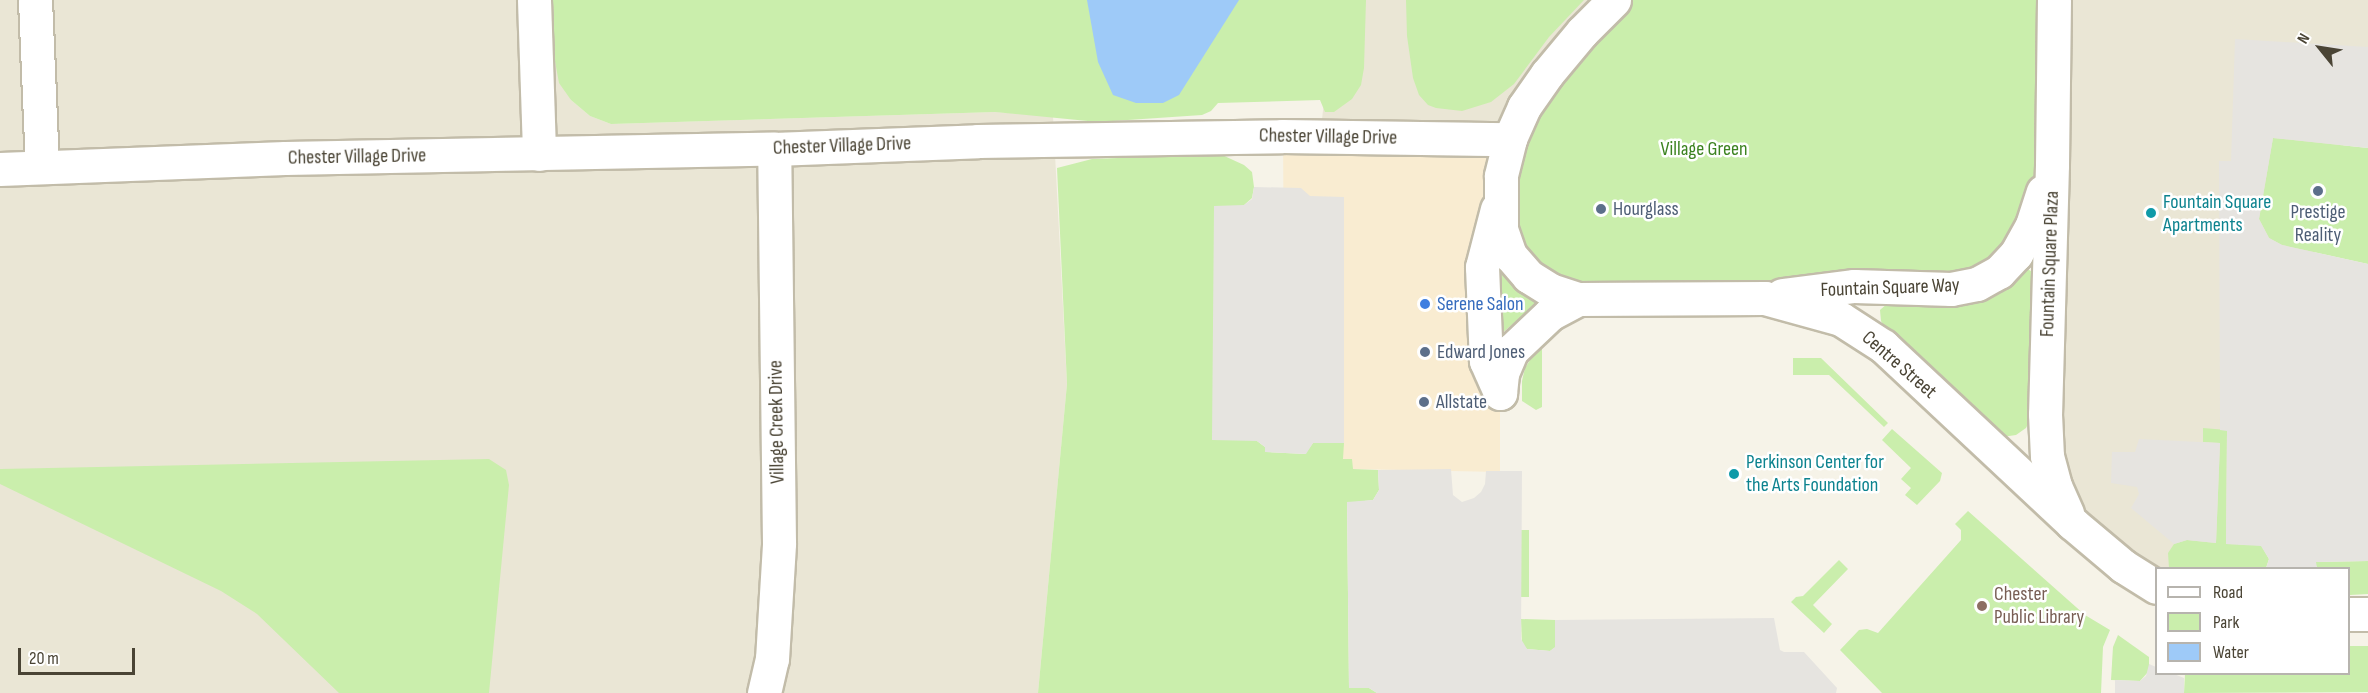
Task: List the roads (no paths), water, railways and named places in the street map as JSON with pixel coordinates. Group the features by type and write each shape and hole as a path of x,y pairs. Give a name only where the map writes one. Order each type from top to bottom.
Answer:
{"street":[{"path":"35,0 42,167"},
{"path":"534,0 539,154"},
{"path":"1578,299 1550,290 1528,276 1510,255 1501,229 1499,202 1501,176 1510,139 1524,107 1547,74 1582,32 1614,0"},
{"name":"Fountain Square Plaza","path":"2054,0 2045,414 2047,456 2055,486 2072,523"},
{"name":"Chester Village Drive","path":"0,169 285,158 774,149 989,141 1282,136 1510,139"},
{"name":"Village Creek Drive","path":"764,693 772,659 779,543 774,149"},
{"name":"Fountain Square Way","path":"1765,298 1854,286 1951,289 1977,284 1999,273 2016,254 2032,225 2052,165"},
{"path":"1499,202 1482,267 1486,361 1500,393 1502,373 1512,350 1532,328 1550,314 1578,299"},
{"name":"Centre Street","path":"1578,299 1765,298 1841,319 1883,346 2072,523 2123,566 2155,586"},
{"path":"2350,614 2368,614"}],"water":[{"path":"1087,0 1239,0 1179,95 1163,103 1136,103 1113,95 1098,62"}],"place":[{"name":"Prestige Reality","path":"2318,191"},
{"name":"Hourglass","path":"1601,209"},
{"name":"Fountain Square Apartments","path":"2151,213"},
{"name":"Serene Salon","path":"1425,304"},
{"name":"Edward Jones","path":"1425,352"},
{"name":"Allstate","path":"1424,402"},
{"name":"Perkinson Center for the Arts Foundation","path":"1734,474"},
{"name":"Chester Public Library","path":"1982,606"}],"park label":[{"name":"Village Green","path":"1704,149"}]}
